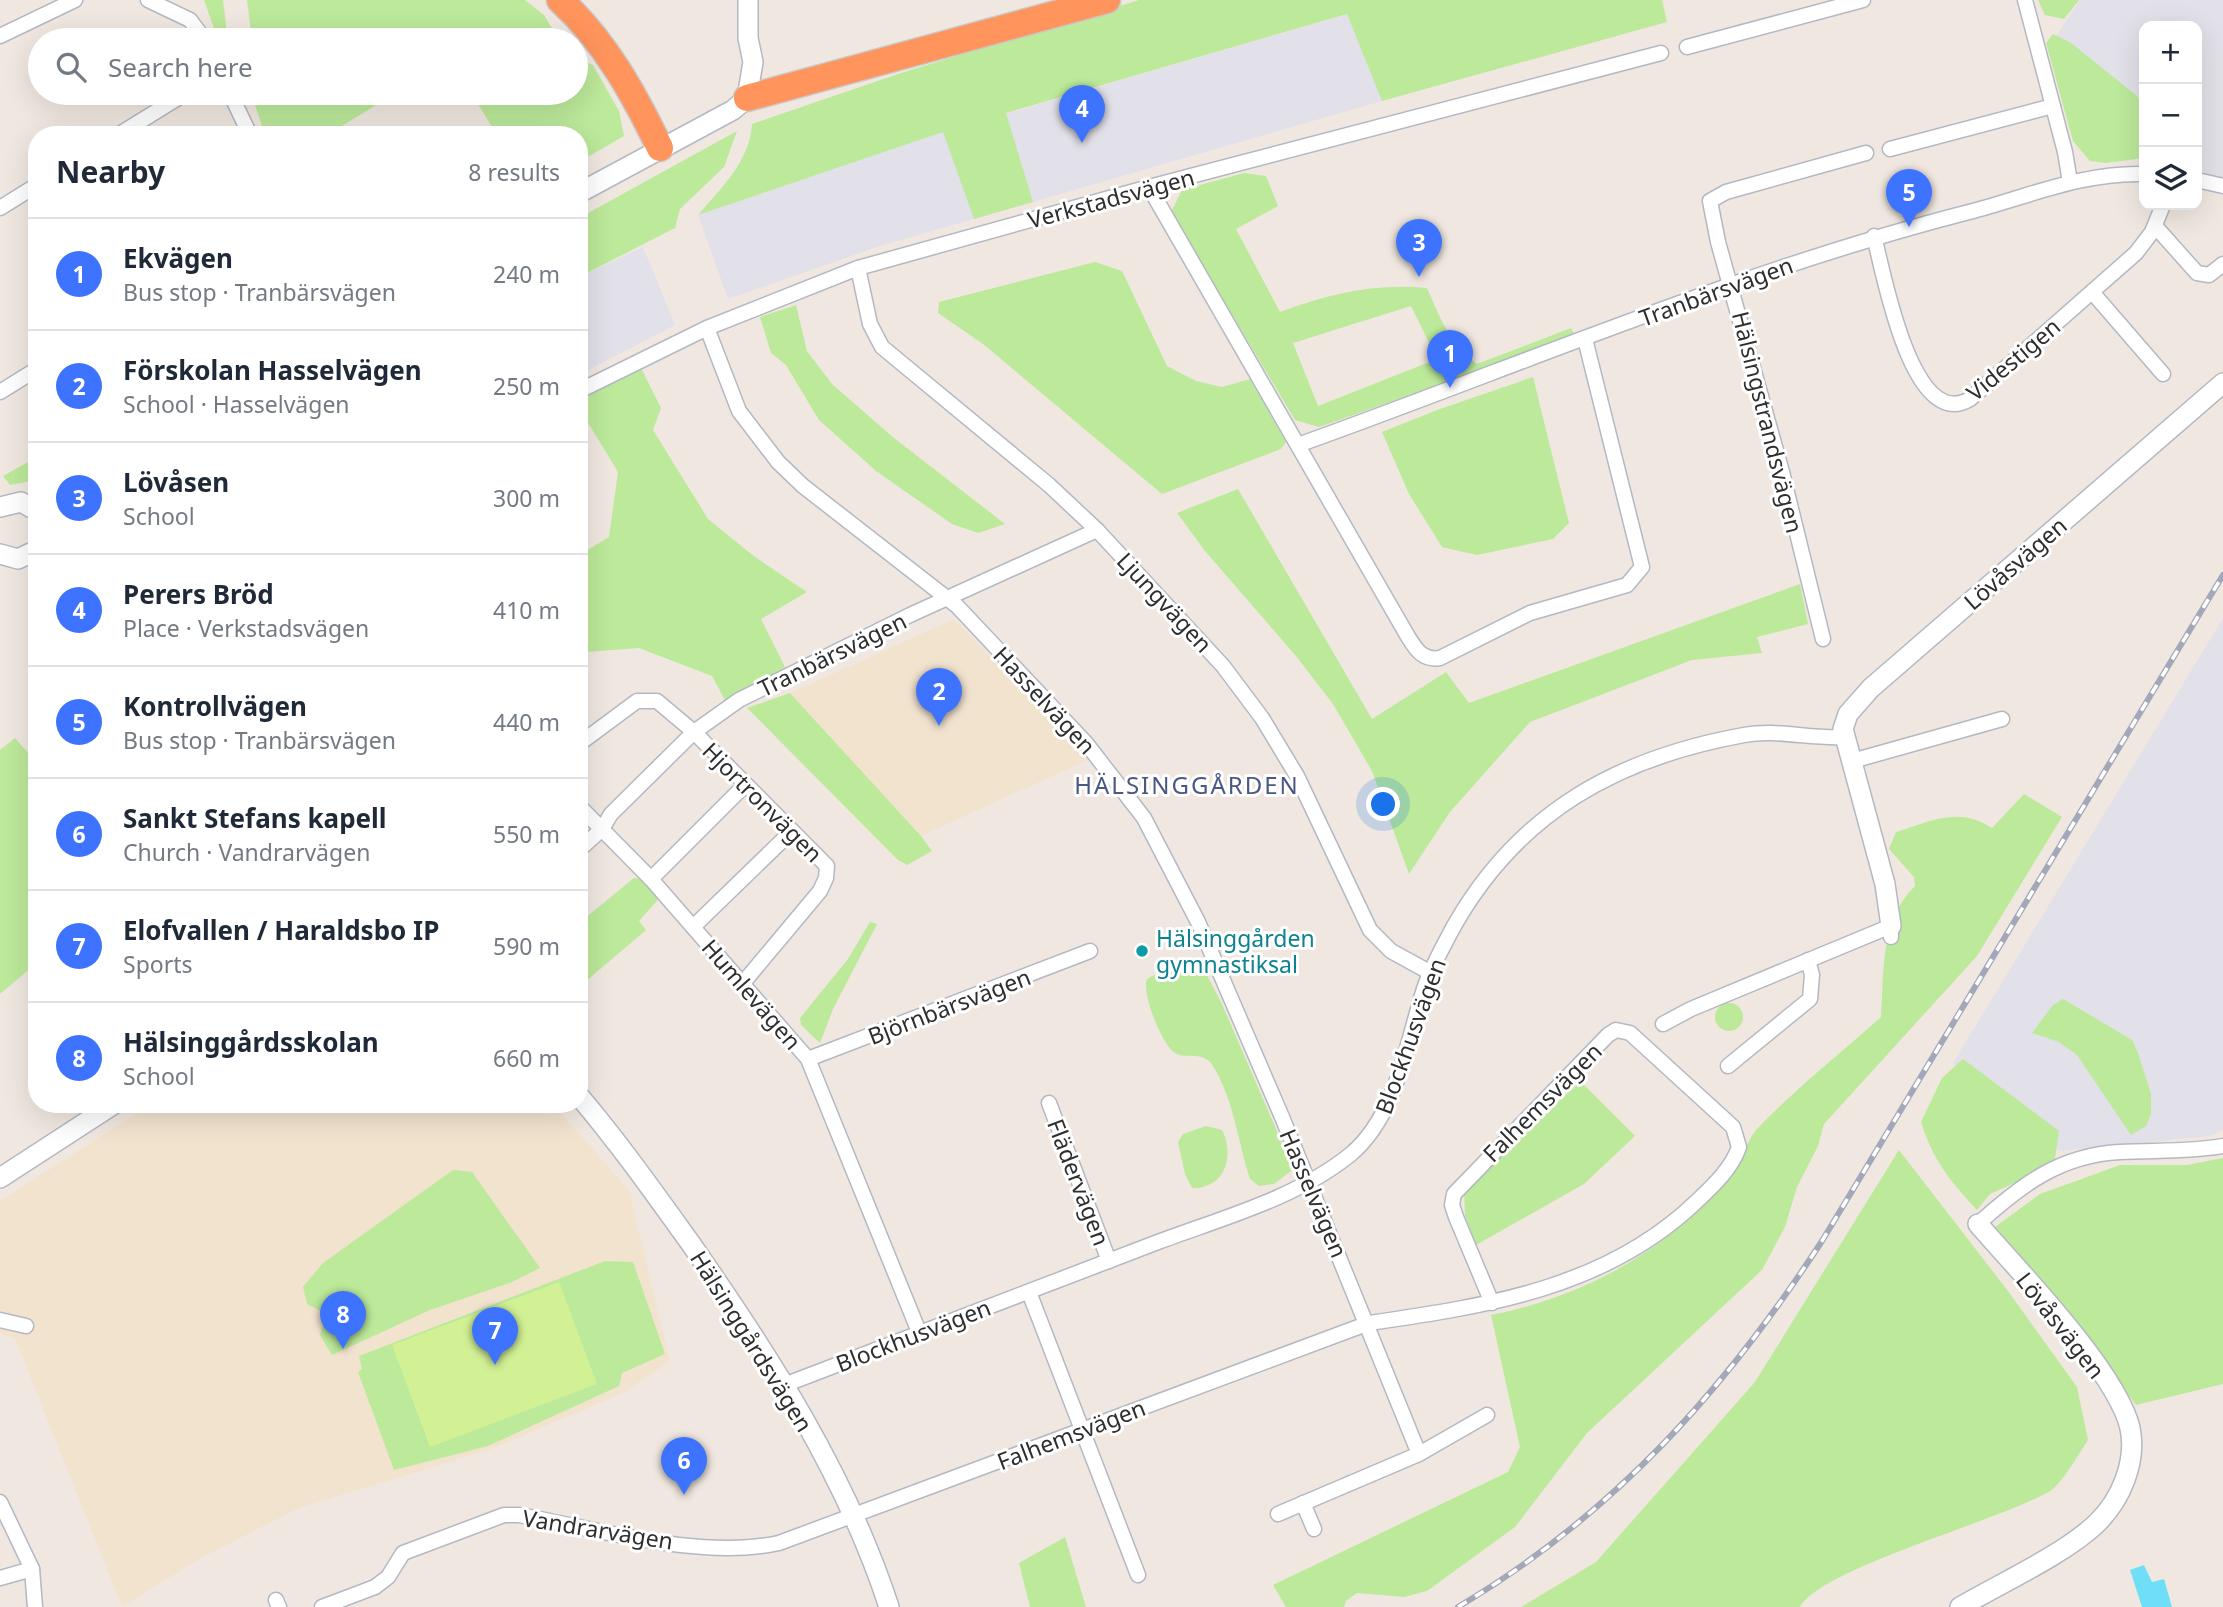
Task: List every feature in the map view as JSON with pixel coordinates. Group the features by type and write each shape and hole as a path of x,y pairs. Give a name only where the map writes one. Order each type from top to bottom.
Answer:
{"highway":[{"path":"560,0 587,28"},
{"path":"747,98 1107,0"},
{"path":"588,29 635,97 660,148"}],"street":[{"path":"0,36 75,0"},
{"path":"148,0 190,20 196,28"},
{"path":"588,188 733,110 747,98 753,62 748,38 748,0"},
{"path":"1686,47 1863,0"},
{"path":"2025,0 2070,182"},
{"name":"Verkstadsvägen","path":"588,387 707,328 858,268 1149,187 1661,53"},
{"path":"133,126 167,105"},
{"path":"236,105 246,126"},
{"path":"1890,149 2053,106"},
{"name":"Hälsingstrandsvägen","path":"1823,639 1732,284 1715,229 1710,201 1726,192 1866,153"},
{"name":"Tranbärsvägen","path":"1298,445 1732,284 1874,236 1991,206 2070,182 2119,174 2139,174"},
{"path":"2202,181 2223,186"},
{"path":"1149,187 1221,317 1411,641 1424,656 1440,658 1530,612 1628,585 1642,567 1585,339"},
{"path":"0,208 28,191"},
{"name":"Videstigen","path":"1874,236 1907,354 1926,387 1949,405 1970,399 2136,253 2155,226 2160,210"},
{"path":"2155,226 2197,273 2209,275 2223,264"},
{"name":"Ljungvägen","path":"858,268 870,324 885,351 1049,485 1097,530 1223,666 1262,718 1297,776 1361,916 1373,935 1391,951 1430,973"},
{"path":"2091,292 2163,374"},
{"name":"Hasselvägen","path":"707,328 739,411 778,462 803,486 949,598 1086,743 1144,818 1198,922 1368,1323 1419,1454"},
{"path":"0,392 28,375"},
{"name":"Lövåsvägen","path":"1844,737 1848,714 1871,688 2223,383"},
{"name":"Tranbärsvägen","path":"588,842 602,829 611,814 694,732 771,682 1097,530"},
{"path":"6,557 28,552"},
{"path":"6,557 28,566"},
{"name":"Hjortronvägen","path":"588,738 642,699 663,705 694,732 827,866 827,878 810,906 743,983"},
{"path":"1852,761 2002,719"},
{"name":"Blockhusvägen","path":"784,1385 1109,1261 1309,1181 1353,1152 1377,1124 1390,1097 1430,973 1482,881 1534,824 1570,800 1641,765 1744,735 1844,737"},
{"path":"1663,1024 1690,1009 1808,960 1891,932 1885,884 1844,737"},
{"path":"652,879 745,785"},
{"name":"Humlevägen","path":"588,815 652,879 808,1059 919,1332"},
{"path":"694,928 792,831"},
{"name":"Björnbärsvägen","path":"808,1059 1090,951"},
{"path":"1728,1066 1810,999 1812,975 1808,960"},
{"name":"Falhemsvägen","path":"854,1515 1368,1323 1492,1303 1550,1289 1641,1243 1689,1209 1737,1153 1739,1138 1735,1130 1630,1033 1616,1030 1608,1035 1454,1194 1452,1205 1456,1217 1492,1303"},
{"name":"Flädervägen","path":"1049,1103 1109,1261"},
{"name":"Hälsinggårdsvägen","path":"588,1108 678,1226 784,1385 854,1515 889,1607"},
{"path":"1,1174 99,1113"},
{"path":"1978,1224 2027,1182 2061,1163 2119,1152 2223,1146"},
{"name":"Lövåsvägen","path":"1960,1607 2063,1547 2096,1524 2109,1508 2126,1478 2132,1451 2131,1434 2122,1406 2089,1357 1978,1224"},
{"path":"1029,1292 1138,1575"},
{"path":"0,1320 26,1326"},
{"path":"1278,1514 1419,1454 1487,1415"},
{"path":"0,1502 32,1569 35,1607"},
{"path":"1303,1503 1314,1529"},
{"name":"Vandrarvägen","path":"322,1607 374,1587 388,1577 403,1553 504,1515 519,1515 628,1537 749,1549 779,1543 854,1515"},
{"path":"0,1578 32,1569"}],"shaded area":[{"path":"2080,0 2223,0 2223,184 2202,177 2202,21 2139,21 2139,151 2053,41"},
{"path":"1348,14 1382,101 880,246 728,299 698,215 943,132"},
{"path":"643,247 675,325 588,370 588,273"},
{"path":"2223,618 2223,1130 2210,1136 2059,1151 1953,1063"},
{"path":"954,619 1088,760 921,836 790,693"},
{"path":"137,1113 561,1113 629,1190 670,1361 622,1394 489,1450 299,1508 201,1558 122,1607 15,1338 0,1334 0,1201"}],"green space":[{"path":"204,0 223,0 226,28 214,28"},
{"path":"247,0 525,0 544,15 552,28 250,28"},
{"path":"1139,0 1662,0 1667,22 1382,101 1347,14 1006,113 1033,202 974,219 943,132 698,215 740,162 746,150 752,124 901,73"},
{"path":"2038,0 2079,0 2064,19 2045,15"},
{"path":"2053,34 2071,43 2137,96 2139,159 2106,163 2090,161 2073,141 2046,43"},
{"path":"588,63 593,65 619,111 624,136 588,157 588,126 491,126 478,105 588,105"},
{"path":"255,105 376,105 342,126 262,126"},
{"path":"737,131 724,167 680,209 675,228 588,272 588,213"},
{"path":"1244,173 1266,176 1278,206 1236,229 1280,312 1352,291 1389,287 1427,288 1453,339 1477,364 1571,328 1576,337 1319,427 1295,420 1171,212 1182,190","holes":["1411,306 1437,359 1318,406 1293,343"]},
{"path":"1095,262 1122,271 1167,366 1196,381 1222,387 1250,379 1286,442 1281,449 1162,494 983,344 938,313 939,302"},
{"path":"796,305 807,351 832,384 894,438 1005,524 978,533 952,524 876,471 819,420 786,365 771,353 760,317"},
{"path":"640,366 661,408 653,430 708,519 755,557 807,592 761,619 785,667 726,702 712,676 639,648 588,652 588,550 609,537 618,472 588,423 588,396"},
{"path":"1533,377 1569,523 1553,539 1477,555 1442,547 1409,494 1382,432"},
{"path":"28,462 28,482 10,485 3,476"},
{"path":"1238,489 1372,719 1446,672 1469,703 1800,584 1808,624 1757,637 1762,653 1692,660 1530,722 1450,812 1409,874 1372,771 1333,704 1296,656 1205,551 1177,513"},
{"path":"790,693 932,851 907,865 898,860 747,708"},
{"path":"15,738 28,753 28,970 0,994 0,750"},
{"path":"2024,794 2062,817 1977,956 1824,1124 1818,1146 1797,1187 1785,1227 1762,1270 1587,1433 1515,1527 1427,1591 1404,1597 1357,1593 1346,1601 1344,1607 1286,1607 1273,1585 1508,1472 1520,1447 1491,1315 1558,1296 1621,1267 1650,1249 1704,1205 1728,1179 1757,1129 1881,1017 1884,965 1890,931 1895,914 1915,886 1914,877 1889,849 1896,832 1933,820 1956,817 1980,821 1992,828"},
{"path":"634,878 644,879 661,896 639,921 646,930 588,979 588,916"},
{"path":"870,922 877,924 833,1009 820,1043 801,1025 800,1018 848,959"},
{"path":"1199,960 1222,1004 1289,1159 1291,1171 1274,1184 1259,1186 1250,1179 1231,1107 1213,1066 1205,1058 1175,1053 1164,1040 1154,1018 1147,995 1147,979 1175,963"},
{"path":"2063,999 2132,1040 2151,1094 2151,1114 2146,1126 2131,1135 2077,1055 2059,1042 2032,1033 2053,1005"},
{"path":"1729,1003 1739,1007 1743,1017 1739,1027 1729,1031 1719,1027 1715,1017 1719,1007"},
{"path":"1963,1059 2059,1131 2054,1165 1990,1194 1977,1210 1943,1169 1921,1122 1942,1078"},
{"path":"1580,1081 1635,1136 1584,1184 1476,1245 1465,1216 1464,1192"},
{"path":"1206,1126 1222,1130 1226,1140 1227,1160 1219,1177 1212,1183 1192,1188 1185,1174 1178,1142 1183,1134"},
{"path":"1899,1150 2008,1291 2077,1387 2088,1440 2060,1482 2050,1491 2026,1503 1841,1576 1815,1592 1800,1607 1521,1607 1596,1562 1755,1382"},
{"path":"2223,1158 2223,1384 2136,1405 2060,1304 1995,1227 2040,1194 2120,1165 2187,1165"},
{"path":"453,1170 472,1172 540,1268 512,1282 430,1310 332,1355 320,1335 326,1314 307,1304 303,1287 323,1263"},
{"path":"605,1261 633,1262 665,1354 622,1373 619,1386 488,1446 394,1470 358,1372 362,1369 359,1356"},
{"path":"559,1282 597,1384 430,1447 392,1345"},
{"path":"1065,1537 1086,1607 1030,1607 1019,1563"}],"water":[{"path":"2144,1565 2152,1582 2164,1579 2172,1607 2142,1607 2130,1570"}],"railway":[{"path":"1458,1607 1567,1532 1616,1490 1705,1398 1785,1296 1822,1241 2223,575"}],"place":[{"name":"Perers Bröd","path":"1082,143"},
{"name":"Kontrollvägen","path":"1909,227"},
{"name":"Lövåsen","path":"1419,277"},
{"name":"Ekvägen","path":"1450,388"},
{"name":"Förskolan Hasselvägen","path":"939,726"},
{"name":"Hälsinggården gymnastiksal","path":"1142,951"},
{"name":"Hälsinggårdsskolan","path":"343,1349"},
{"name":"Elofvallen / Haraldsbo IP","path":"495,1365"},
{"name":"Sankt Stefans kapell","path":"684,1495"}],"district":[{"name":"HÄLSINGGÅRDEN","path":"1187,784"}]}
